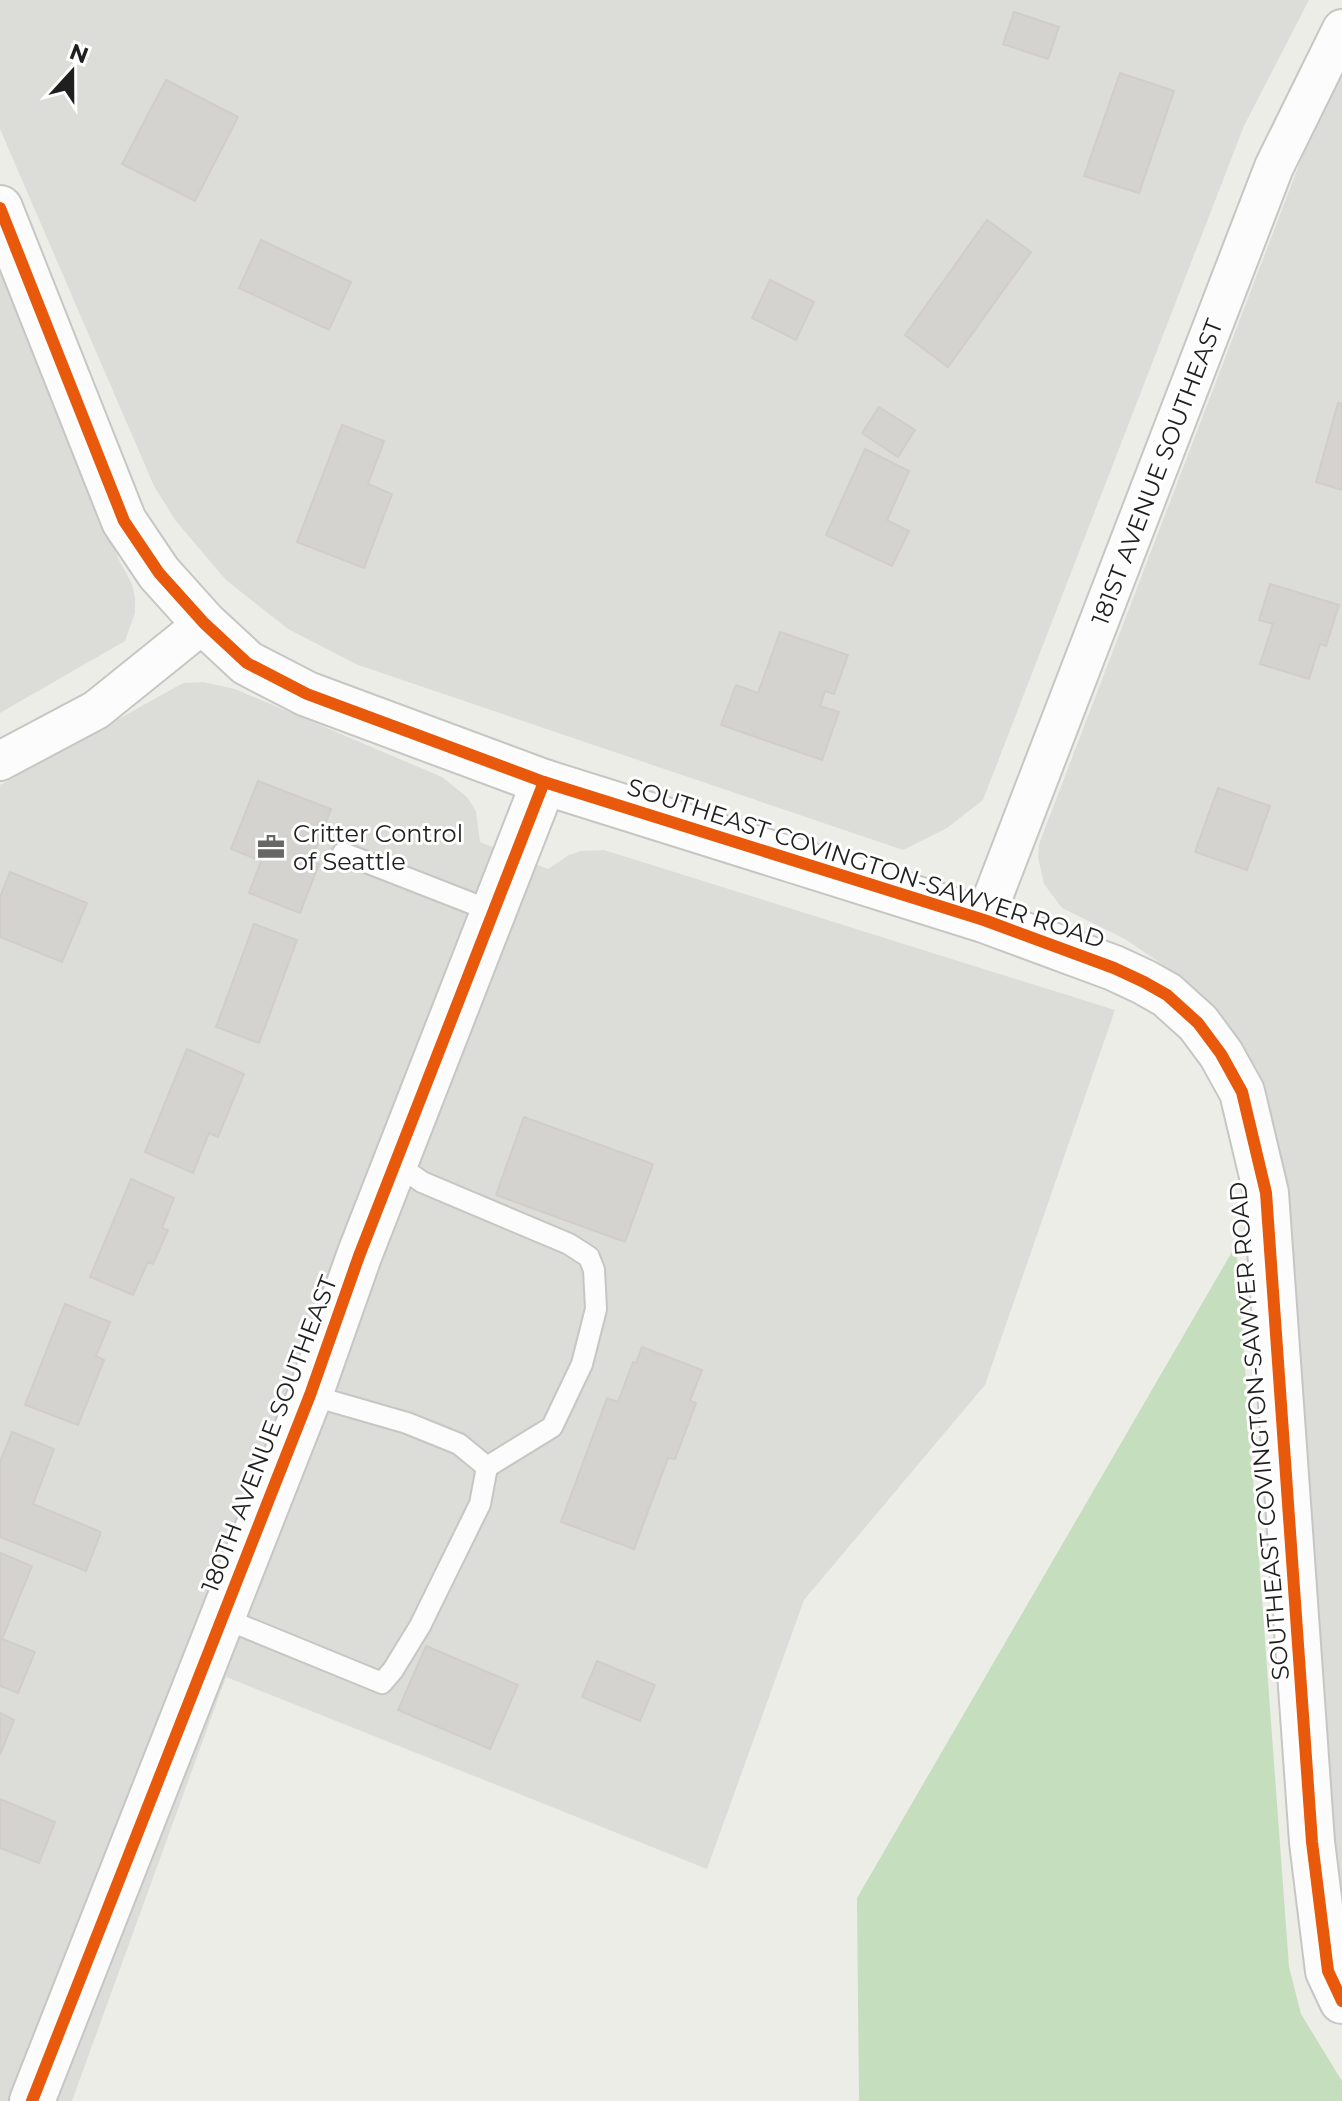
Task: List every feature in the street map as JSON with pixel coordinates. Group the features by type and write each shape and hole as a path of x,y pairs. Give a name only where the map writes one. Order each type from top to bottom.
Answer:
{"street":[{"name":"181ST AVENUE SOUTHEAST","path":"984,920 1274,167 1342,29"},
{"name":"SOUTHEAST COVINGTON-SAWYER ROAD","path":"0,208 124,521 159,573 204,623 247,663 307,694 544,782 984,920 1114,968 1167,995 1198,1023 1221,1054 1242,1092 1266,1193 1312,1842 1328,1971 1342,2001"},
{"path":"0,761 96,710 204,623"},
{"name":"180TH AVENUE SOUTHEAST","path":"32,2101 310,1395 395,1163 544,782"}],"lane":[{"path":"343,853 494,912"},
{"path":"223,1618 382,1683 420,1626 480,1504 487,1467 552,1427 582,1364 596,1309 594,1270 589,1257 569,1244 422,1182 395,1163"},
{"path":"310,1395 407,1423 459,1444 487,1467"}],"shaded area":[{"path":"0,0 1309,0 1244,126 983,800 947,828 903,850 358,665 288,629 226,580 175,520 154,486 0,129"},
{"path":"1342,74 1342,1931 1335,1903 1270,1107 1254,1075 1189,989 1159,962 1125,939 1062,908 1044,884 1038,857 1039,844 1307,144"},
{"path":"0,272 119,560 132,584 135,613 125,641 0,713"},
{"path":"203,682 235,689 442,777 467,797 476,811 480,842 548,869 569,855 604,850 1115,1010 985,1385 804,1600 707,1869 226,1677 72,2101 0,2101 0,785 183,683"}],"green space":[{"path":"1236,1245 1289,1967 1301,2014 1342,2081 1342,2101 859,2101 857,1898"}],"building":[{"path":"1014,12 1059,27 1048,59 1003,44"},
{"path":"1120,73 1174,91 1139,193 1084,176"},
{"path":"166,80 238,117 195,201 122,164"},
{"path":"987,220 1031,252 948,367 905,335"},
{"path":"261,240 351,282 329,330 239,288"},
{"path":"770,280 814,302 796,340 752,318"},
{"path":"1338,403 1342,404 1342,490 1316,482"},
{"path":"879,407 915,430 898,457 862,433"},
{"path":"342,425 384,441 368,484 392,494 364,568 297,542"},
{"path":"865,449 909,471 887,520 909,531 892,566 826,535"},
{"path":"1270,584 1339,605 1326,646 1320,644 1309,679 1260,664 1273,624 1259,620"},
{"path":"780,632 848,655 834,694 825,691 820,706 839,712 822,760 721,725 736,685 758,693"},
{"path":"258,781 331,809 311,861 319,864 300,913 249,893 261,861 231,849"},
{"path":"1218,788 1270,806 1247,870 1195,852"},
{"path":"10,872 87,903 62,962 0,937 0,897"},
{"path":"254,924 297,940 259,1043 216,1027"},
{"path":"187,1049 244,1074 218,1137 209,1133 193,1173 145,1152"},
{"path":"524,1117 653,1164 625,1242 496,1195"},
{"path":"131,1179 174,1198 162,1228 168,1230 153,1264 148,1262 133,1295 90,1277"},
{"path":"65,1304 110,1322 96,1356 104,1360 78,1425 25,1405"},
{"path":"642,1347 702,1370 690,1401 696,1403 675,1459 668,1458 634,1549 561,1522 607,1398 618,1402"},
{"path":"12,1432 54,1449 33,1504 101,1532 86,1571 0,1537 0,1462"},
{"path":"0,1553 32,1566 2,1639 35,1652 18,1693 0,1686"},
{"path":"426,1646 518,1685 490,1749 398,1710"},
{"path":"597,1661 655,1685 640,1721 582,1697"},
{"path":"0,1713 14,1720 0,1755"},
{"path":"0,1799 55,1822 39,1863 0,1848"}],"cycle path":[{"path":"0,208 124,521 159,573 204,623 247,663 307,694 544,782 984,920 1114,968 1167,995 1198,1023 1221,1054 1242,1092 1266,1193 1312,1842 1328,1971 1342,2001"},
{"path":"32,2101 310,1395 359,1256 544,782"}],"place":[{"name":"Critter Control of Seattle","path":"271,847"}]}
